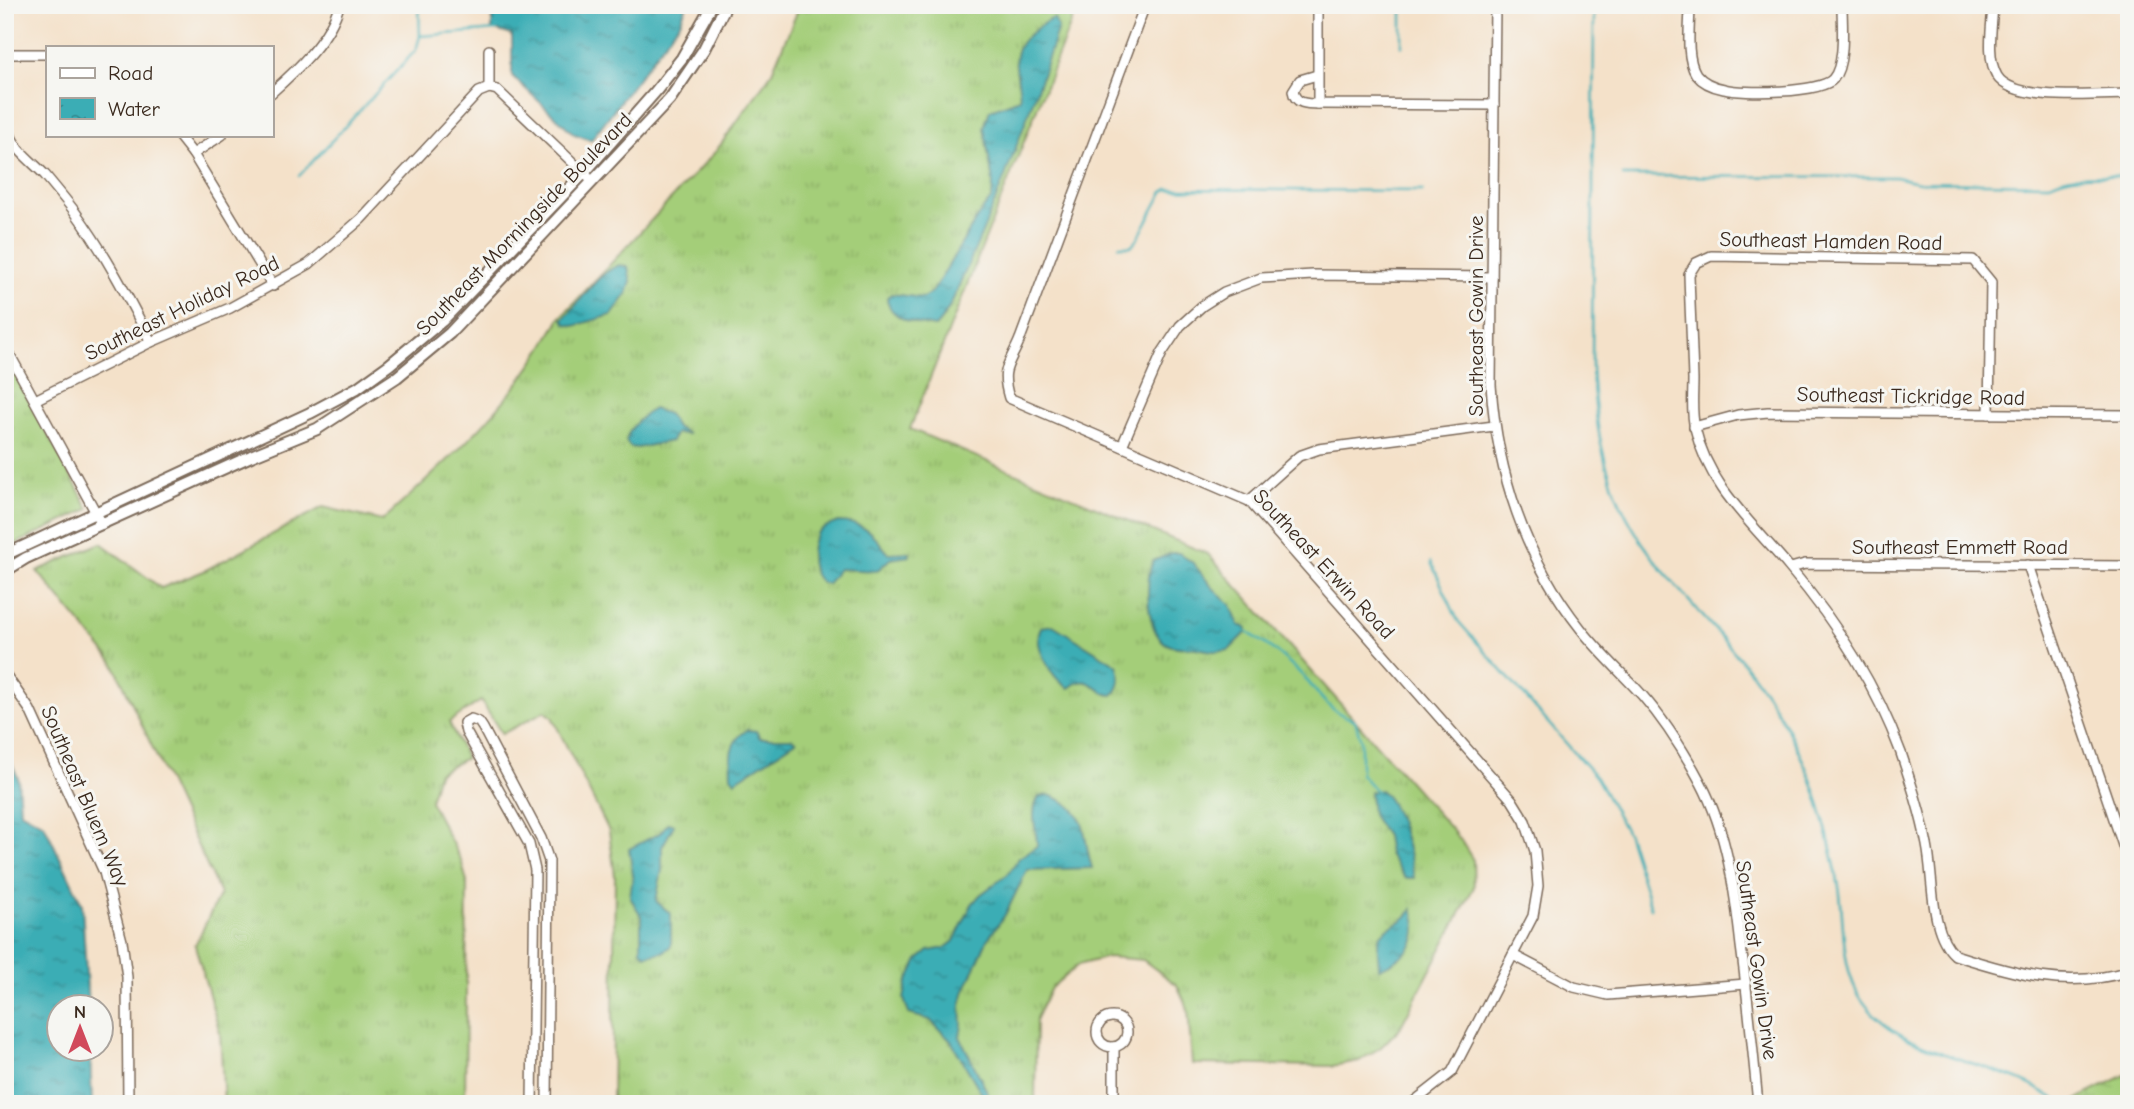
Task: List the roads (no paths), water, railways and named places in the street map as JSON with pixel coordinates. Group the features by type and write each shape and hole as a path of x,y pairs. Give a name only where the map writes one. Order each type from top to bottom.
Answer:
{"street":[{"path":"273,91 328,31 339,5"},
{"name":"Southeast Morningside Boulevard","path":"5,571 26,558 317,429 397,377 450,333 504,277 588,178 693,41 712,5"},
{"name":"Southeast Morningside Boulevard","path":"5,555 322,407 358,388 389,365 442,321 670,99 704,49 726,5"},
{"name":"Southeast Erwin Road","path":"1145,5 1004,376 1010,398 1249,501 1512,800 1525,821 1535,851 1538,886 1533,916 1452,1072 1411,1104"},
{"path":"1318,5 1318,104"},
{"name":"Southeast Gowin Drive","path":"1494,5 1491,385 1494,426 1510,495 1530,546 1555,593 1581,630 1643,696 1672,736 1701,784 1721,835 1735,891 1758,1104"},
{"path":"1690,5 1690,52 1695,73 1706,83 1726,90 1807,90 1823,86 1834,78 1840,65 1842,5"},
{"path":"1993,5 1992,57 1997,76 2009,87 2031,93 2129,94"},
{"path":"693,41 704,49"},
{"path":"489,50 489,88 497,89 588,178"},
{"path":"46,54 6,54 6,116 9,134 16,146 44,174 74,211 100,249 122,284 151,342"},
{"path":"1317,75 1300,80 1293,91 1295,99 1318,104 1494,105"},
{"name":"Southeast Holiday Road","path":"35,400 151,342 230,308 309,264 353,226 479,92 489,88"},
{"path":"179,136 193,154 272,285"},
{"path":"193,154 220,136"},
{"name":"Southeast Hamden Road","path":"1989,415 1991,282 1973,260 1711,256 1696,262 1689,274 1695,428 1711,471 1729,499 1791,568 1833,625 1860,665 1894,734 1914,791 1928,846 1939,931 1945,946 1955,955 2044,979 2075,981 2106,978 2129,971"},
{"path":"495,267 504,277"},
{"path":"1122,446 1161,353 1180,326 1202,306 1224,292 1261,278 1492,277"},
{"path":"5,346 102,524"},
{"path":"389,365 397,377"},
{"name":"Southeast Tickridge Road","path":"1695,428 1738,415 1768,412 2129,415"},
{"path":"1249,501 1299,456 1319,449 1494,426"},
{"path":"246,443 251,456"},
{"name":"Southeast Emmett Road","path":"1791,568 1805,564 2129,566"},
{"path":"2028,565 2129,863"},
{"name":"Southeast Bluem Way","path":"5,674 30,710 104,872 122,941 127,977 128,1104"},
{"path":"532,1104 534,870 529,844 466,732 466,720 475,719 483,728 546,850 549,869 547,1104"},
{"path":"534,919 548,916"},
{"path":"1513,955 1574,987 1608,995 1746,984"},
{"path":"1114,1047 1114,1104"},
{"path":"533,1087 547,1087"}],"water":[{"path":"492,5 687,5 680,22 591,140 574,134 512,76 512,35 492,29"},
{"path":"1054,18 1058,28 1026,120 953,300 935,327 905,320 893,311 887,298 892,294 923,298 933,291 992,198 993,182 984,127 990,110 1020,99 1016,53 1025,38"},
{"path":"620,265 628,267 631,282 627,294 612,315 574,326 566,324 563,319 597,281"},
{"path":"653,409 668,414 676,427 688,434 676,433 671,441 630,447 626,441 630,431"},
{"path":"838,522 855,524 868,530 888,553 910,552 909,556 890,559 877,571 839,569 827,584 821,582 813,570 812,546 821,529"},
{"path":"1179,553 1193,563 1231,605 1239,625 1247,628 1246,633 1229,650 1172,646 1161,640 1151,619 1148,581 1153,561"},
{"path":"1053,625 1117,665 1120,681 1113,695 1108,695 1084,681 1069,688 1056,678 1045,661 1039,643 1041,627"},
{"path":"747,730 756,731 760,738 791,738 796,741 735,781 731,776 732,750 737,739"},
{"path":"5,748 18,778 20,811 44,824 82,904 87,993 46,993 46,1064 91,1064 92,1104 5,1104"},
{"path":"1380,790 1387,797 1398,818 1414,878 1405,878 1389,854 1386,836 1372,815 1370,792"},
{"path":"1048,795 1071,807 1078,815 1085,833 1092,868 1027,870 1005,915 987,940 964,993 960,1037 993,1104 988,1104 951,1041 930,1020 909,1014 904,999 907,983 918,960 929,951 945,948 954,941 972,904 1008,874 1019,858 1037,846 1034,809 1039,797"},
{"path":"668,823 674,825 662,847 662,870 656,901 671,914 671,946 663,952 646,955 641,950 641,916 630,897 633,875 629,849 660,833"},
{"path":"1412,909 1416,930 1411,946 1398,959 1379,968 1379,939"}],"waterway":[{"path":"299,176 416,50 420,36 419,5"},
{"path":"1402,5 1402,46"},
{"path":"1594,5 1592,369 1601,445 1618,499 1655,560 1763,689 1796,746 1812,782 1826,827 1839,887 1847,960 1855,988 1862,1000 1881,1021 1904,1037 1930,1049 2012,1077 2061,1104"},
{"path":"420,36 497,30"},
{"path":"1623,176 1896,177 1919,182 2050,184 2078,176 2129,176"},
{"path":"1119,246 1131,246 1137,240 1163,192 1168,189 1423,191"},
{"path":"1431,562 1458,621 1596,777 1628,835 1651,908"},
{"path":"1246,631 1292,665 1328,705 1355,720 1361,741 1361,774 1376,791"}]}
